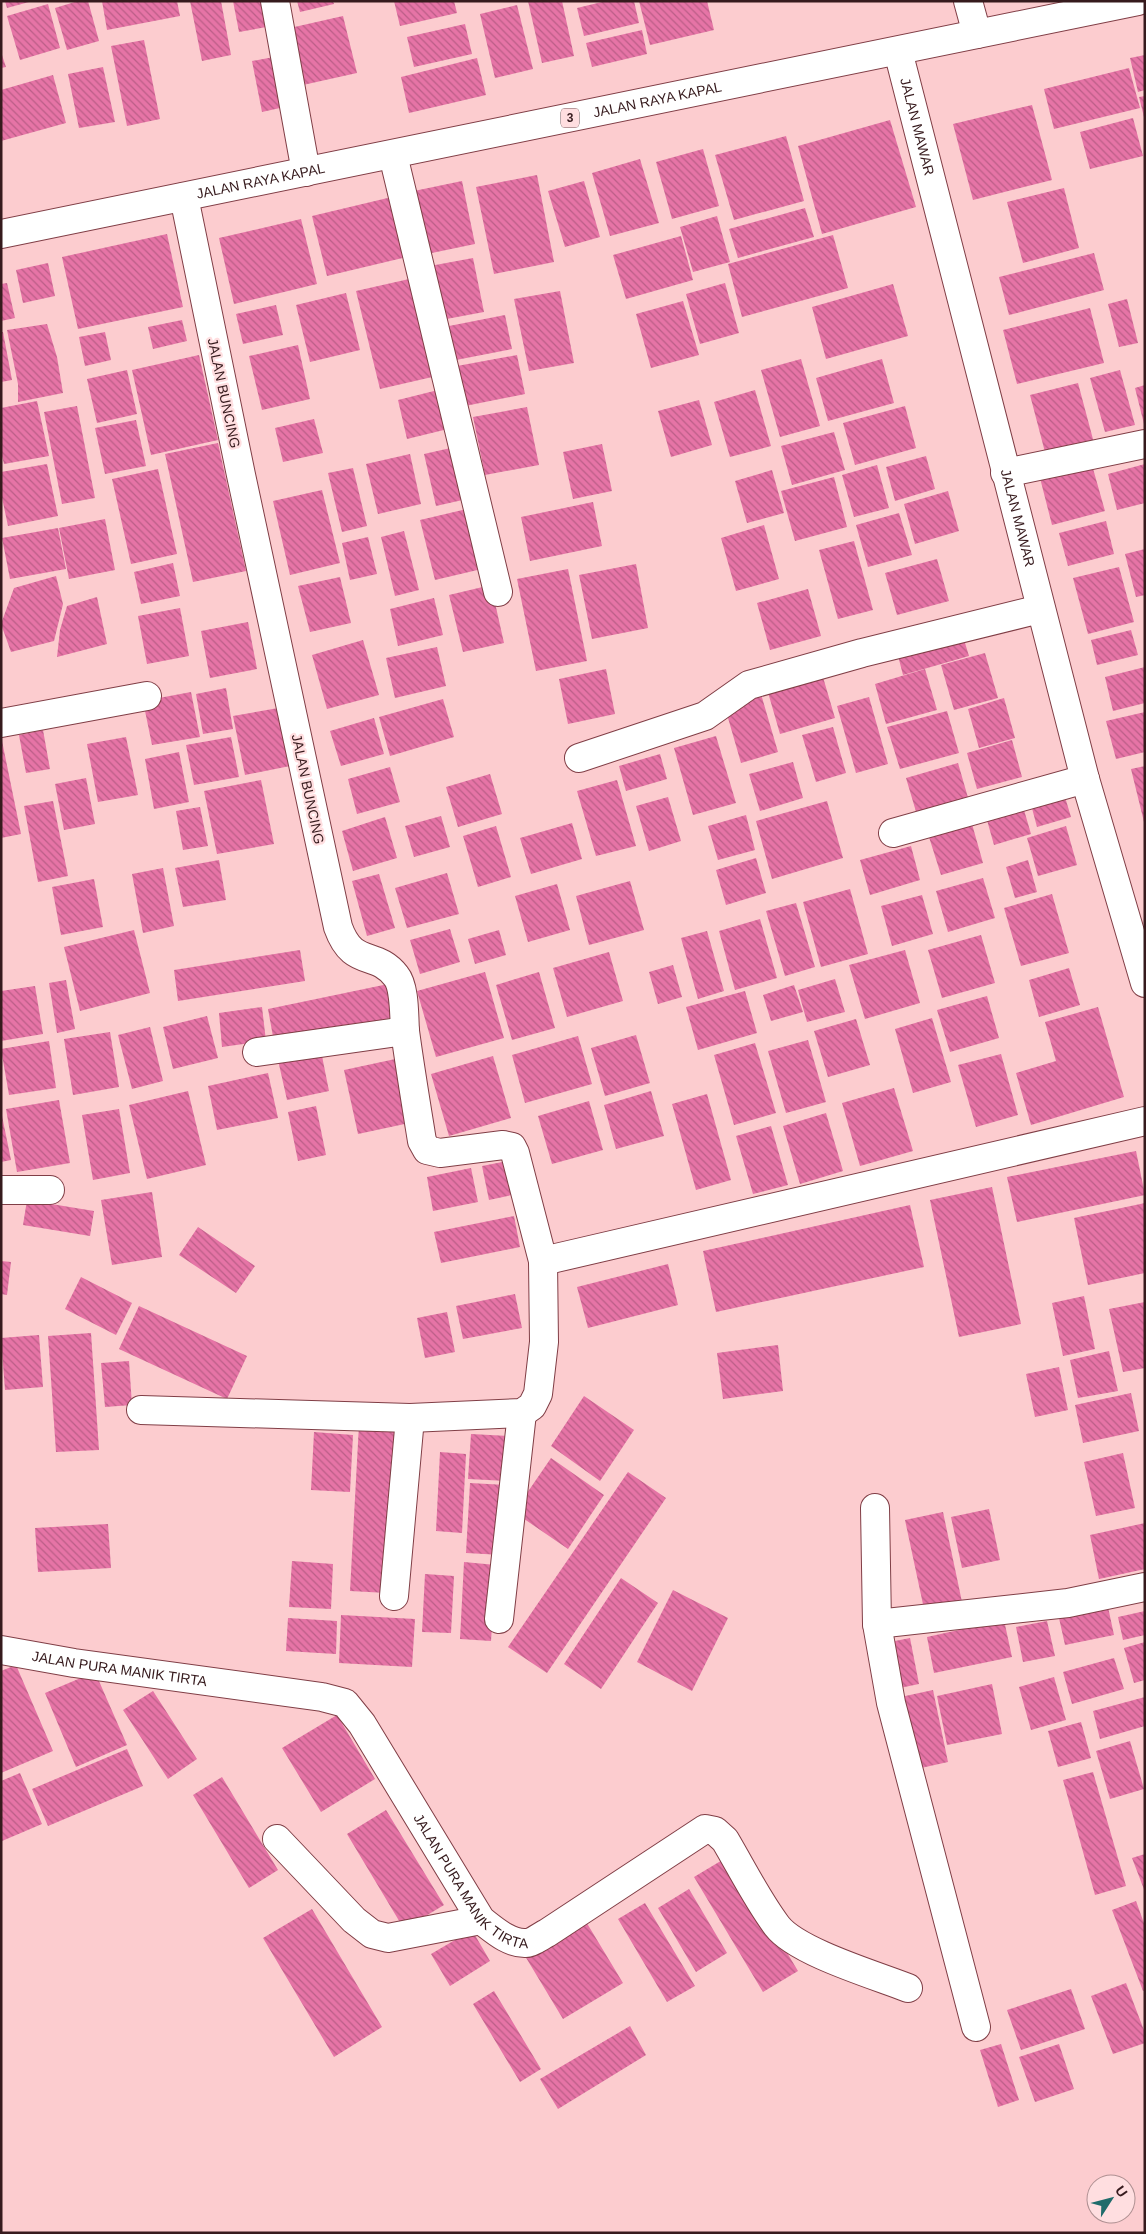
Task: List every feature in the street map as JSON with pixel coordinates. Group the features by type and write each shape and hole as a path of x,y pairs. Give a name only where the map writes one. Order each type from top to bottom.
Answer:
{"main road":[{"path":"275,1 306,172"},
{"path":"968,1 977,34"},
{"name":"JALAN RAYA KAPAL","path":"1,234 1138,1"},
{"name":"JALAN MAWAR","path":"898,51 1040,610 1085,779 1145,983"},
{"path":"393,154 498,592"},
{"name":"JALAN BUNCING","path":"184,197 243,485 338,927 344,943 352,952 386,966 398,977 403,998 405,1031 422,1141 427,1150 440,1153 503,1145 512,1147 543,1261"},
{"path":"1006,473 1145,444"},
{"path":"579,758 699,718 749,685 862,653 1040,610"},
{"path":"1,723 147,696"},
{"path":"893,833 1085,779"},
{"path":"257,1052 405,1031"},
{"path":"499,1619 530,1403 544,1342 543,1261 1145,1121"},
{"path":"1,1190 50,1190"},
{"path":"141,1410 410,1418 530,1403"},
{"path":"394,1596 410,1418"},
{"path":"875,1508 877,1624 891,1704 976,2027"},
{"path":"877,1624 1068,1603 1145,1587"},
{"name":"JALAN PURA MANIK TIRTA","path":"1,1650 74,1663 322,1697 345,1703 362,1724 481,1920 500,1934 514,1941 526,1943 547,1933 705,1830 715,1832 725,1840 777,1926 793,1940 813,1951 908,1988"},
{"path":"277,1840 354,1920 372,1934 388,1938 481,1920"}],"building":[{"path":"5,1 29,1 29,2 7,8"},
{"path":"78,1 88,1 99,41 67,50 55,8"},
{"path":"102,1 177,1 180,16 107,30"},
{"path":"190,1 221,1 231,55 202,61"},
{"path":"233,1 268,1 272,26 239,32"},
{"path":"297,1 333,1 334,4 300,12"},
{"path":"394,1 454,1 457,13 400,26"},
{"path":"528,1 562,1 574,56 542,63"},
{"path":"606,1 634,1 639,23 584,36 577,8"},
{"path":"639,1 707,1 714,30 650,45"},
{"path":"48,4 60,48 20,60 7,16"},
{"path":"517,5 533,69 495,78 480,14"},
{"path":"343,16 357,73 303,85 290,28"},
{"path":"465,24 472,54 414,67 407,37"},
{"path":"642,30 647,54 592,67 586,43"},
{"path":"144,40 160,119 127,126 111,46"},
{"path":"1,52 6,67 1,68"},
{"path":"1145,55 1145,90 1138,92 1130,58"},
{"path":"279,56 289,106 262,112 252,61"},
{"path":"477,58 486,95 409,113 401,77"},
{"path":"103,67 115,122 79,128 68,74"},
{"path":"1129,68 1140,108 1054,129 1044,89"},
{"path":"53,75 66,123 1,141 1,90"},
{"path":"1145,96 1145,117 1144,117 1139,97"},
{"path":"1032,105 1052,180 973,200 953,124"},
{"path":"1133,118 1143,156 1090,169 1080,132"},
{"path":"890,120 916,207 822,234 798,146"},
{"path":"786,136 804,201 734,220 715,155"},
{"path":"703,149 719,206 672,219 656,162"},
{"path":"640,159 659,223 610,236 592,173"},
{"path":"537,175 554,262 494,274 476,187"},
{"path":"462,181 475,244 427,254 414,191"},
{"path":"584,181 600,237 565,247 548,191"},
{"path":"1064,188 1079,248 1023,263 1007,202"},
{"path":"396,196 411,256 327,276 312,216"},
{"path":"805,208 814,237 738,258 729,229"},
{"path":"717,216 730,262 693,272 680,227"},
{"path":"301,219 317,284 234,304 219,238"},
{"path":"167,234 183,307 78,329 62,257"},
{"path":"833,235 848,288 742,317 728,264"},
{"path":"681,236 693,280 626,299 613,255"},
{"path":"1094,253 1104,290 1009,315 999,277"},
{"path":"473,258 484,312 441,320 430,266"},
{"path":"48,263 55,296 23,303 16,270"},
{"path":"418,277 441,375 380,389 356,291"},
{"path":"7,283 15,318 1,321 1,284"},
{"path":"725,283 739,333 700,344 686,294"},
{"path":"893,284 908,336 826,359 812,307"},
{"path":"560,291 574,363 529,371 514,299"},
{"path":"346,293 360,350 310,362 296,305"},
{"path":"1127,299 1138,343 1119,347 1108,304"},
{"path":"683,301 699,355 651,368 636,314"},
{"path":"276,305 283,335 243,344 236,314"},
{"path":"1090,308 1104,363 1017,384 1003,330"},
{"path":"505,315 512,349 456,360 449,326"},
{"path":"182,320 187,341 153,349 148,327"},
{"path":"47,324 57,357 63,393 18,402 18,384 7,330"},
{"path":"1,332 3,332 12,380 1,382"},
{"path":"105,332 111,360 85,366 79,337"},
{"path":"298,345 310,399 262,410 249,356"},
{"path":"199,355 218,440 151,455 132,370"},
{"path":"517,355 525,394 465,406 457,366"},
{"path":"801,359 820,426 780,437 761,370"},
{"path":"882,359 894,403 828,421 816,378"},
{"path":"127,370 137,414 97,423 87,379"},
{"path":"1120,370 1135,425 1105,432 1090,378"},
{"path":"1078,383 1094,443 1046,456 1030,395"},
{"path":"1145,385 1145,424 1144,424 1135,388"},
{"path":"438,390 448,429 407,439 398,400"},
{"path":"755,390 771,446 730,457 714,402"},
{"path":"699,400 712,445 671,457 658,411"},
{"path":"37,401 49,456 4,464 1,452 1,408"},
{"path":"77,406 95,498 62,504 44,412"},
{"path":"905,406 916,448 855,465 843,423"},
{"path":"527,407 539,465 485,475 473,417"},
{"path":"314,419 323,453 283,462 275,428"},
{"path":"136,420 146,466 105,474 95,428"},
{"path":"834,432 845,470 792,485 781,446"},
{"path":"218,443 246,571 193,582 165,454"},
{"path":"602,444 612,491 573,499 563,452"},
{"path":"455,447 467,499 436,506 424,454"},
{"path":"410,454 421,504 378,514 366,464"},
{"path":"926,456 935,489 895,501 886,467"},
{"path":"47,464 58,516 8,526 1,493 1,472"},
{"path":"1145,464 1145,503 1117,510 1108,474"},
{"path":"877,465 889,508 854,517 842,475"},
{"path":"1092,465 1105,511 1052,525 1040,478"},
{"path":"353,468 367,526 342,532 328,473"},
{"path":"158,469 177,554 131,564 112,479"},
{"path":"772,470 784,513 747,523 735,481"},
{"path":"834,477 847,527 795,541 781,491"},
{"path":"322,490 340,563 290,575 273,501"},
{"path":"948,491 959,531 915,544 904,504"},
{"path":"593,502 602,546 530,561 521,517"},
{"path":"471,508 486,568 435,580 420,520"},
{"path":"899,513 912,555 868,567 856,525"},
{"path":"105,519 115,570 69,579 59,528"},
{"path":"1106,521 1114,554 1068,566 1059,533"},
{"path":"764,525 779,579 736,591 721,538"},
{"path":"58,528 66,569 10,579 2,538"},
{"path":"404,531 419,590 395,596 381,537"},
{"path":"368,537 377,574 350,580 342,543"},
{"path":"854,541 873,610 838,619 819,550"},
{"path":"1145,549 1145,595 1136,597 1125,554"},
{"path":"937,559 949,601 897,615 885,573"},
{"path":"173,563 180,596 141,604 134,572"},
{"path":"636,564 648,628 592,639 579,575"},
{"path":"1119,567 1134,622 1088,634 1073,578"},
{"path":"568,569 587,661 536,671 517,579"},
{"path":"56,576 63,604 54,641 11,652 1,624 14,588"},
{"path":"340,577 351,623 310,632 298,586"},
{"path":"491,585 504,643 463,652 449,595"},
{"path":"808,589 821,636 770,650 757,603"},
{"path":"97,597 107,644 57,657 60,630 67,606"},
{"path":"434,598 443,635 398,646 390,609"},
{"path":"180,608 189,656 147,664 138,616"},
{"path":"248,622 257,669 210,678 201,631"},
{"path":"961,630 969,656 903,675 896,648"},
{"path":"1131,630 1138,655 1097,665 1091,640"},
{"path":"363,640 379,695 327,709 312,655"},
{"path":"437,647 446,686 395,698 386,658"},
{"path":"985,653 998,698 954,710 941,665"},
{"path":"820,667 835,718 780,734 765,682"},
{"path":"1145,667 1145,703 1113,711 1105,677"},
{"path":"606,669 615,714 568,724 559,679"},
{"path":"925,669 937,710 886,724 875,684"},
{"path":"226,688 233,729 203,734 196,694"},
{"path":"191,692 200,737 152,745 143,701"},
{"path":"761,694 778,752 741,763 724,704"},
{"path":"869,697 888,764 856,773 837,706"},
{"path":"1004,698 1015,738 979,748 968,709"},
{"path":"443,699 454,737 390,756 379,717"},
{"path":"284,707 295,765 245,775 233,716"},
{"path":"947,711 959,753 900,769 887,727"},
{"path":"1145,712 1145,752 1116,759 1106,721"},
{"path":"374,718 384,754 341,766 330,731"},
{"path":"833,727 846,773 816,782 802,735"},
{"path":"43,730 50,769 26,773 19,735"},
{"path":"1,736 21,834 1,838"},
{"path":"716,736 736,803 693,815 674,748"},
{"path":"126,737 138,795 98,802 87,744"},
{"path":"231,737 239,777 194,785 186,745"},
{"path":"1012,740 1022,777 977,789 967,753"},
{"path":"179,752 189,802 154,809 145,759"},
{"path":"660,754 667,779 626,791 619,766"},
{"path":"793,762 803,798 760,811 749,774"},
{"path":"958,763 969,801 917,815 906,778"},
{"path":"1145,766 1145,822 1144,822 1131,769"},
{"path":"390,767 400,802 357,814 348,779"},
{"path":"490,774 502,814 458,827 446,787"},
{"path":"86,778 95,824 64,830 55,784"},
{"path":"261,780 274,844 217,854 204,791"},
{"path":"617,780 636,846 596,856 577,791"},
{"path":"1062,787 1071,817 1037,827 1029,797"},
{"path":"668,797 681,841 649,851 636,806"},
{"path":"53,801 68,876 38,882 24,806"},
{"path":"827,801 843,858 772,879 756,821"},
{"path":"1022,803 1031,834 994,845 985,813"},
{"path":"200,807 208,846 183,850 176,811"},
{"path":"746,815 755,850 718,860 708,826"},
{"path":"441,816 450,847 414,857 405,826"},
{"path":"385,817 397,858 353,871 342,831"},
{"path":"572,823 582,859 531,874 520,838"},
{"path":"972,824 983,863 941,875 929,837"},
{"path":"496,826 511,877 478,887 463,836"},
{"path":"1066,826 1077,865 1038,876 1027,838"},
{"path":"911,846 920,880 870,895 860,860"},
{"path":"756,858 766,893 726,905 716,870"},
{"path":"219,860 226,900 183,907 175,868"},
{"path":"1028,860 1037,892 1015,898 1006,867"},
{"path":"163,868 174,926 143,933 132,874"},
{"path":"447,873 459,914 407,928 395,888"},
{"path":"379,874 395,928 367,936 352,881"},
{"path":"983,878 995,918 948,932 936,891"},
{"path":"94,879 103,927 61,935 52,887"},
{"path":"630,881 644,930 589,945 576,896"},
{"path":"557,884 570,930 528,942 515,896"},
{"path":"850,889 868,954 821,967 803,902"},
{"path":"1052,894 1069,953 1021,966 1004,908"},
{"path":"922,895 933,934 892,946 881,906"},
{"path":"796,903 815,967 785,976 766,911"},
{"path":"760,919 777,978 735,990 719,931"},
{"path":"450,929 460,962 420,974 410,940"},
{"path":"134,930 150,993 80,1011 64,947"},
{"path":"499,930 506,955 475,964 468,939"},
{"path":"707,931 724,991 698,999 681,938"},
{"path":"981,935 995,983 942,998 928,950"},
{"path":"300,950 305,981 178,1001 174,970"},
{"path":"905,950 920,1003 865,1019 849,965"},
{"path":"609,952 623,1001 567,1017 553,968"},
{"path":"673,965 682,997 658,1004 649,972"},
{"path":"1069,968 1080,1005 1039,1017 1029,980"},
{"path":"485,972 504,1038 436,1057 417,991"},
{"path":"539,972 555,1028 512,1040 496,985"},
{"path":"835,979 845,1012 807,1022 798,990"},
{"path":"66,980 75,1029 57,1033 49,983"},
{"path":"393,983 400,1016 274,1042 268,1009"},
{"path":"794,985 803,1012 771,1021 763,995"},
{"path":"35,986 43,1034 1,1041 1,991"},
{"path":"745,991 757,1033 698,1050 686,1007"},
{"path":"987,996 999,1038 950,1052 937,1010"},
{"path":"262,1007 266,1041 222,1047 219,1013"},
{"path":"1098,1007 1124,1097 1031,1125 1016,1073 1056,1061 1045,1022"},
{"path":"207,1016 218,1058 173,1069 163,1027"},
{"path":"932,1018 951,1082 913,1093 895,1029"},
{"path":"856,1019 870,1065 828,1077 814,1031"},
{"path":"150,1027 163,1081 132,1089 118,1035"},
{"path":"110,1032 119,1087 73,1095 64,1039"},
{"path":"636,1035 650,1083 605,1096 591,1048"},
{"path":"578,1036 592,1084 525,1103 512,1055"},
{"path":"808,1040 826,1102 786,1113 768,1051"},
{"path":"49,1041 56,1088 9,1095 1,1049"},
{"path":"755,1043 776,1113 734,1125 714,1055"},
{"path":"321,1051 329,1091 287,1100 278,1060"},
{"path":"1001,1054 1018,1115 976,1127 958,1065"},
{"path":"493,1056 511,1118 449,1136 431,1074"},
{"path":"400,1058 414,1122 358,1134 344,1070"},
{"path":"268,1073 278,1118 217,1130 208,1086"},
{"path":"894,1088 913,1151 860,1166 842,1103"},
{"path":"188,1091 206,1165 147,1179 129,1105"},
{"path":"651,1091 664,1136 616,1149 604,1105"},
{"path":"707,1094 731,1180 696,1190 672,1104"},
{"path":"59,1100 70,1163 17,1172 6,1109"},
{"path":"589,1101 603,1150 552,1164 538,1116"},
{"path":"316,1106 326,1155 298,1161 288,1112"},
{"path":"119,1109 130,1173 93,1180 82,1115"},
{"path":"1,1111 11,1160 1,1162"},
{"path":"826,1113 843,1171 800,1184 783,1126"},
{"path":"771,1126 788,1185 753,1194 736,1136"},
{"path":"1136,1151 1145,1195 1017,1222 1007,1177"},
{"path":"513,1160 521,1193 489,1200 482,1166"},
{"path":"471,1168 478,1202 433,1211 427,1177"},
{"path":"992,1187 1021,1324 959,1337 930,1200"},
{"path":"152,1192 162,1257 112,1265 101,1200"},
{"path":"27,1200 94,1211 90,1236 23,1225"},
{"path":"1145,1203 1145,1273 1088,1285 1074,1218"},
{"path":"910,1205 924,1267 716,1312 703,1251"},
{"path":"514,1216 520,1247 441,1263 434,1232"},
{"path":"198,1227 255,1266 236,1293 179,1255"},
{"path":"1,1261 11,1262 7,1295 1,1294"},
{"path":"668,1264 678,1305 588,1328 577,1287"},
{"path":"81,1277 132,1303 116,1335 65,1309"},
{"path":"515,1294 522,1328 463,1339 456,1306"},
{"path":"1084,1296 1095,1349 1063,1356 1052,1303"},
{"path":"1145,1302 1145,1368 1123,1372 1109,1309"},
{"path":"139,1306 247,1356 227,1399 119,1349"},
{"path":"447,1312 455,1352 425,1358 417,1318"},
{"path":"91,1333 99,1450 56,1452 48,1336"},
{"path":"39,1335 43,1387 5,1390 1,1338"},
{"path":"778,1345 783,1391 723,1399 717,1353"},
{"path":"1109,1351 1118,1391 1078,1398 1070,1360"},
{"path":"129,1361 132,1405 105,1407 101,1363"},
{"path":"1059,1367 1068,1410 1035,1417 1026,1374"},
{"path":"1131,1393 1139,1431 1083,1443 1075,1405"},
{"path":"584,1396 634,1430 600,1481 551,1446"},
{"path":"359,1424 396,1426 387,1593 350,1591"},
{"path":"314,1432 353,1435 350,1492 311,1490"},
{"path":"471,1434 509,1436 507,1481 468,1479"},
{"path":"440,1452 466,1454 462,1533 436,1531"},
{"path":"1123,1453 1135,1508 1096,1516 1084,1462"},
{"path":"551,1458 604,1495 568,1549 514,1512"},
{"path":"628,1472 666,1498 547,1673 508,1647"},
{"path":"470,1483 506,1485 502,1555 466,1553"},
{"path":"989,1509 1000,1560 962,1568 951,1517"},
{"path":"943,1512 962,1602 924,1609 905,1520"},
{"path":"1145,1523 1145,1569 1099,1579 1090,1535"},
{"path":"108,1524 111,1568 38,1572 35,1528"},
{"path":"292,1561 333,1564 331,1609 289,1607"},
{"path":"464,1562 496,1565 491,1641 460,1639"},
{"path":"425,1574 454,1576 451,1633 422,1632"},
{"path":"621,1578 658,1603 601,1689 564,1664"},
{"path":"673,1590 728,1618 692,1691 637,1662"},
{"path":"1108,1607 1114,1635 1065,1645 1059,1618"},
{"path":"1145,1611 1145,1635 1123,1640 1118,1617"},
{"path":"341,1615 415,1619 412,1667 339,1663"},
{"path":"288,1618 337,1621 336,1654 286,1651"},
{"path":"1004,1620 1012,1657 934,1673 927,1637"},
{"path":"1047,1621 1055,1656 1023,1662 1016,1627"},
{"path":"910,1638 919,1684 895,1689 885,1643"},
{"path":"1145,1642 1145,1680 1134,1683 1124,1648"},
{"path":"1114,1658 1124,1689 1072,1704 1063,1672"},
{"path":"16,1665 53,1751 1,1773 1,1671"},
{"path":"95,1672 127,1745 76,1767 45,1693"},
{"path":"1054,1677 1066,1720 1031,1730 1019,1687"},
{"path":"992,1684 1002,1734 947,1745 937,1696"},
{"path":"933,1690 948,1762 912,1770 896,1698"},
{"path":"153,1691 197,1759 168,1779 123,1710"},
{"path":"1145,1697 1145,1726 1100,1739 1093,1711"},
{"path":"337,1715 375,1779 321,1812 282,1748"},
{"path":"1081,1722 1091,1758 1058,1767 1048,1731"},
{"path":"1130,1741 1144,1789 1110,1799 1096,1751"},
{"path":"127,1749 143,1786 48,1826 32,1789"},
{"path":"1093,1772 1126,1886 1095,1895 1063,1780"},
{"path":"20,1773 42,1824 2,1841 1,1781"},
{"path":"222,1777 278,1870 249,1888 193,1795"},
{"path":"386,1810 444,1905 404,1929 347,1834"},
{"path":"1145,1854 1145,1892 1132,1858"},
{"path":"729,1856 798,1971 763,1992 694,1877"},
{"path":"689,1889 727,1953 696,1972 658,1908"},
{"path":"1136,1901 1145,1926 1145,1990 1143,1991 1112,1910"},
{"path":"645,1903 695,1986 667,2002 618,1919"},
{"path":"312,1909 382,2027 334,2057 263,1938"},
{"path":"585,1920 623,1983 563,2019 525,1956"},
{"path":"472,1930 490,1961 450,1986 431,1954"},
{"path":"1126,1983 1145,2033 1145,2043 1113,2054 1091,1996"},
{"path":"1071,1989 1085,2029 1021,2050 1007,2010"},
{"path":"494,1991 541,2069 520,2082 473,2004"},
{"path":"630,2026 646,2055 558,2109 540,2079"},
{"path":"1001,2044 1019,2100 998,2107 980,2050"},
{"path":"1059,2044 1074,2089 1035,2102 1019,2057"}]}
